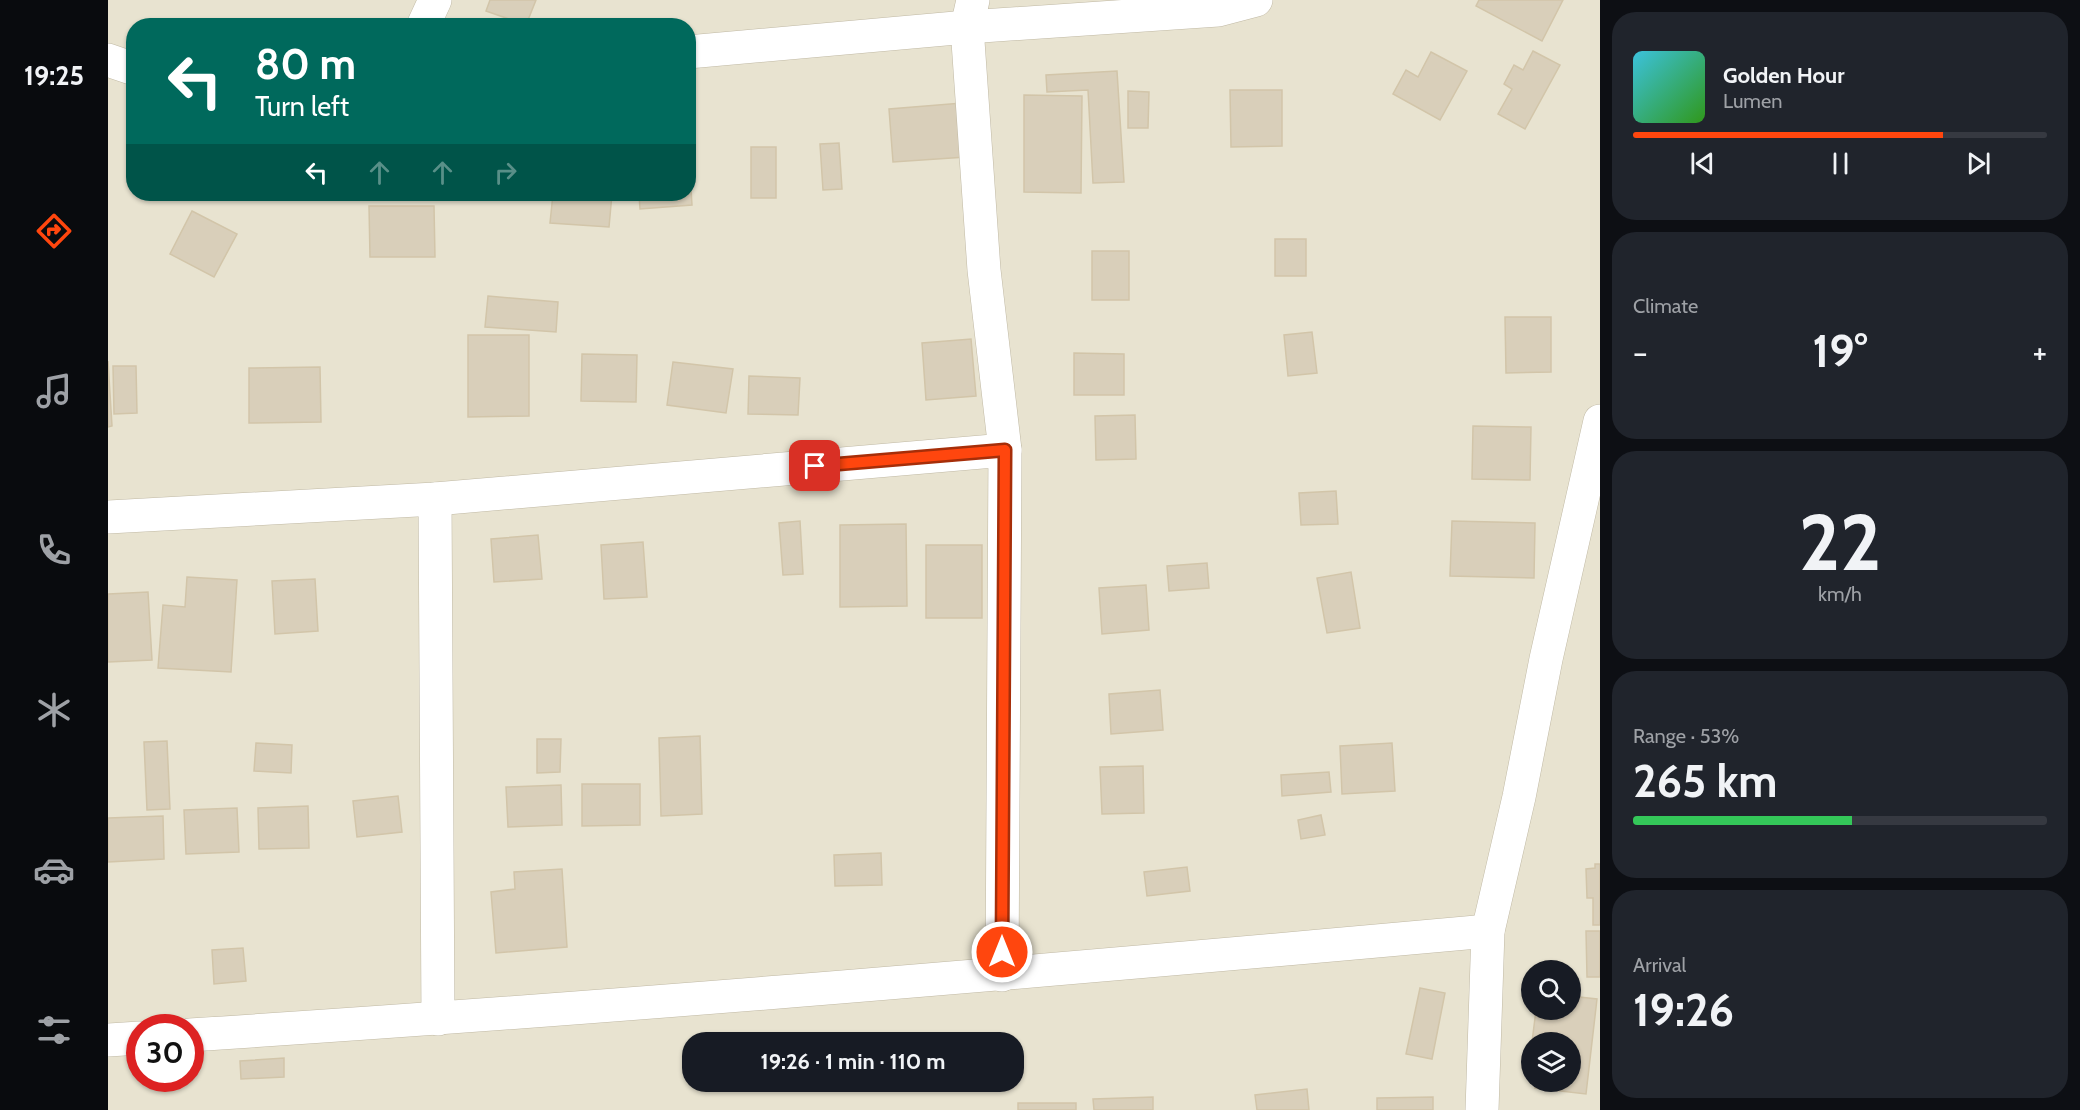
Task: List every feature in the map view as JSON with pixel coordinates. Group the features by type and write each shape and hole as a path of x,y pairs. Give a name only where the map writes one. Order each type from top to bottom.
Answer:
{"street":[{"path":"427,18 435,0"},
{"path":"696,51 970,14 1218,10 1256,0"},
{"path":"970,14 984,270 1005,450 1002,975"},
{"path":"108,60 126,66"},
{"path":"1482,1110 1488,931 1600,421"},
{"path":"108,517 435,499 1005,450"},
{"path":"435,499 438,1019"},
{"path":"204,1034 438,1019 1002,975 1488,931"},
{"path":"108,1040 126,1039"}],"shaded area":[{"path":"108,0 1600,0 1600,1110 108,1110"}],"building":[{"path":"490,0 536,0 529,18 506,18 486,11"},
{"path":"1479,0 1563,0 1542,41 1476,6"},
{"path":"1533,51 1560,65 1525,129 1498,114 1512,89 1504,84 1514,65 1523,70"},
{"path":"1431,52 1467,71 1440,120 1393,94 1406,70 1418,77"},
{"path":"1117,71 1124,182 1093,183 1088,90 1047,92 1046,75"},
{"path":"1230,90 1282,90 1282,146 1231,147"},
{"path":"1128,91 1149,92 1148,128 1128,128"},
{"path":"1024,95 1082,96 1081,193 1024,192"},
{"path":"962,103 966,157 893,162 889,109"},
{"path":"839,143 842,189 823,190 820,144"},
{"path":"751,147 776,147 776,198 751,198"},
{"path":"552,201 611,201 609,227 550,223"},
{"path":"639,201 692,201 692,205 640,209"},
{"path":"369,206 434,206 435,257 370,257"},
{"path":"192,211 237,234 214,277 170,254"},
{"path":"1275,239 1306,239 1306,276 1275,276"},
{"path":"1092,251 1129,251 1129,300 1092,300"},
{"path":"488,296 558,302 556,332 485,327"},
{"path":"1505,317 1551,317 1551,372 1506,373"},
{"path":"1312,332 1317,373 1288,376 1284,335"},
{"path":"468,335 529,335 529,416 468,417"},
{"path":"971,339 976,396 926,400 922,343"},
{"path":"1074,353 1124,354 1124,395 1074,395"},
{"path":"582,354 637,355 636,402 581,401"},
{"path":"108,361 112,426 108,427"},
{"path":"673,362 733,369 726,413 667,405"},
{"path":"113,366 136,366 137,413 114,414"},
{"path":"320,367 321,422 249,423 249,368"},
{"path":"749,376 800,378 798,415 748,414"},
{"path":"1135,415 1136,459 1096,460 1095,416"},
{"path":"1473,426 1531,427 1530,480 1472,479"},
{"path":"1336,491 1338,524 1301,525 1299,493"},
{"path":"800,521 803,574 783,575 779,523"},
{"path":"1452,521 1535,523 1534,578 1450,576"},
{"path":"906,524 907,606 840,607 840,525"},
{"path":"538,535 542,579 494,582 491,539"},
{"path":"643,542 647,597 604,599 601,545"},
{"path":"926,545 982,545 982,618 926,618"},
{"path":"1207,563 1209,588 1169,591 1167,566"},
{"path":"1351,572 1360,628 1327,633 1317,578"},
{"path":"187,577 237,580 231,672 158,668 163,605 185,607"},
{"path":"315,579 318,631 275,634 272,581"},
{"path":"1146,585 1149,630 1102,634 1099,588"},
{"path":"148,592 152,660 108,662 108,594"},
{"path":"1160,690 1163,730 1111,734 1109,694"},
{"path":"700,736 702,814 661,816 659,738"},
{"path":"537,739 561,739 560,772 537,773"},
{"path":"167,741 170,809 147,810 144,742"},
{"path":"256,743 292,745 291,773 254,771"},
{"path":"1392,743 1395,791 1342,794 1340,746"},
{"path":"1143,766 1144,813 1102,814 1100,767"},
{"path":"1329,772 1331,792 1282,796 1281,775"},
{"path":"582,784 640,784 640,825 582,826"},
{"path":"561,785 562,825 508,827 506,787"},
{"path":"398,796 402,832 357,837 353,801"},
{"path":"308,806 309,848 259,849 258,808"},
{"path":"237,808 239,852 186,854 184,810"},
{"path":"1321,815 1325,835 1301,839 1298,820"},
{"path":"163,816 164,859 108,862 108,818"},
{"path":"881,853 882,885 835,886 834,855"},
{"path":"1595,864 1600,864 1600,925 1593,925 1593,898 1587,898 1586,869 1595,868"},
{"path":"1187,867 1190,891 1147,896 1144,872"},
{"path":"562,869 567,947 496,953 491,892 515,889 514,872"},
{"path":"1586,931 1600,931 1600,977 1587,977"},
{"path":"243,948 246,981 214,984 212,950"},
{"path":"1420,988 1445,993 1432,1059 1406,1054"},
{"path":"1581,997 1597,999 1586,1094 1569,1092 1581,1092 1581,1032 1533,1032 1535,1020 1581,1020"},
{"path":"284,1058 284,1077 241,1079 240,1061"},
{"path":"1307,1089 1309,1110 1257,1110 1255,1095"},
{"path":"1153,1097 1153,1110 1094,1110 1093,1099"},
{"path":"1433,1097 1433,1110 1377,1110 1377,1098"},
{"path":"1018,1103 1076,1103 1076,1110 1018,1110"}],"route":[{"path":"815,466 1005,450 1002,952"}]}
